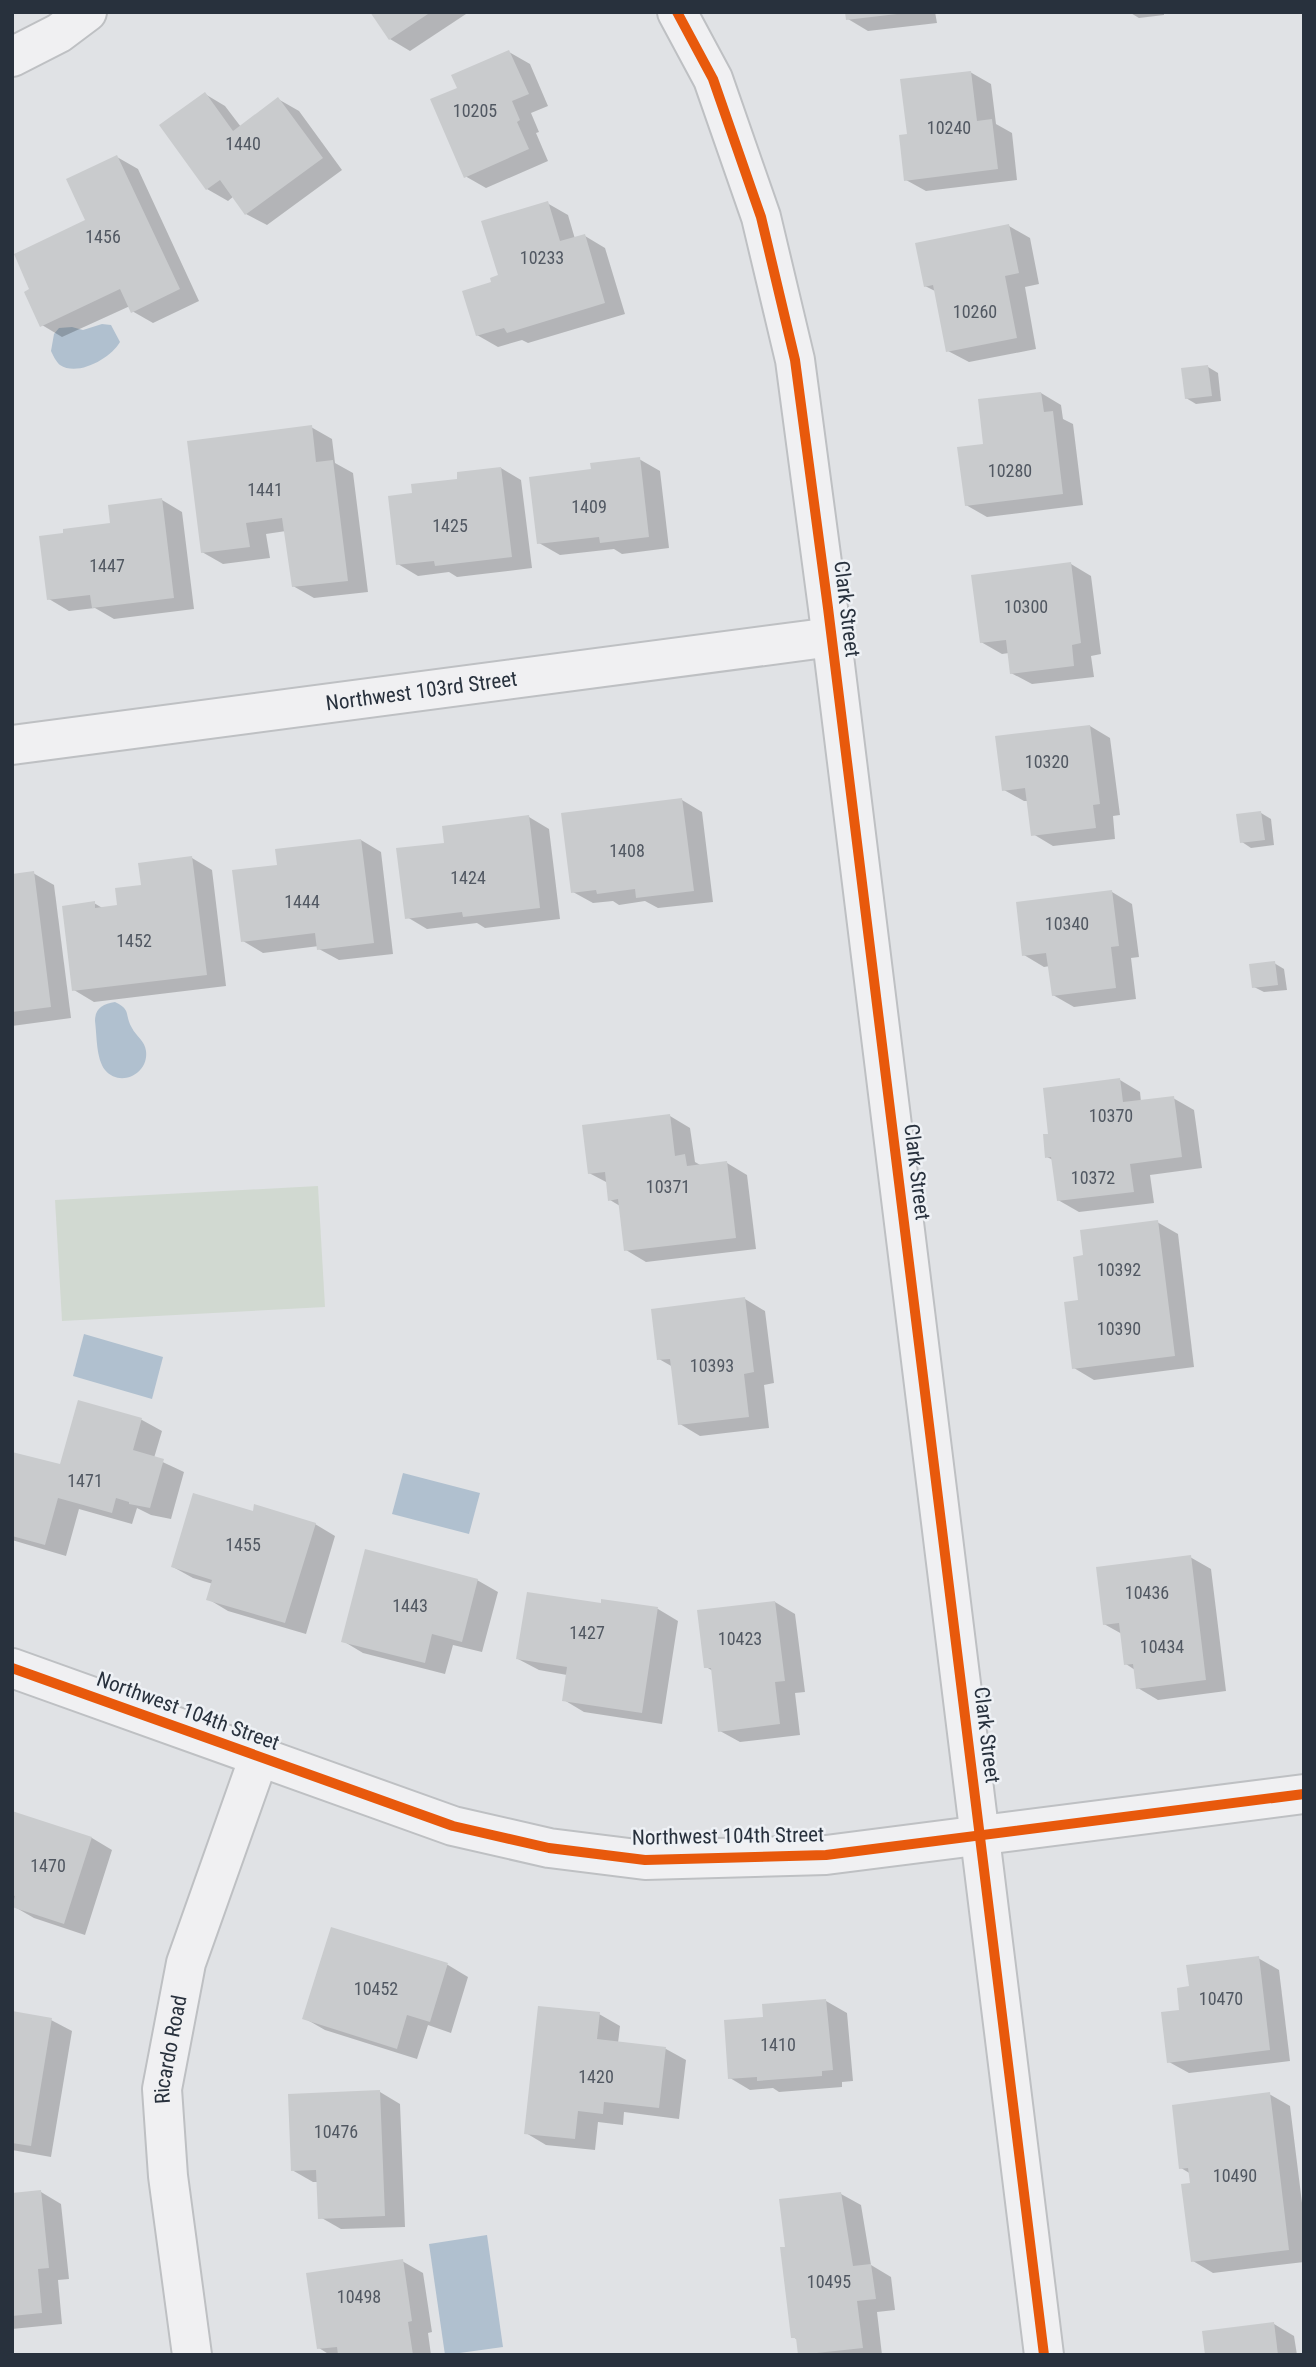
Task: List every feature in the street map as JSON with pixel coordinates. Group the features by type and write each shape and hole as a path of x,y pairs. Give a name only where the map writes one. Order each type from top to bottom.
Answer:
{"street":[{"path":"12,57 59,33 87,12"},
{"name":"Clark Street","path":"677,12 713,79 761,217 795,360 832,637 1044,2355"},
{"name":"Northwest 103rd Street","path":"12,745 832,637"},
{"name":"Northwest 104th Street","path":"12,1668 453,1826 549,1848 645,1860 826,1855 1304,1794"},
{"name":"Ricardo Road","path":"192,2355 168,2176 162,2089 186,1964 259,1757"}],"shaded area":[{"path":"318,1186 325,1307 62,1321 55,1200"}],"water":[{"path":"102,324 111,325 120,342 116,348 85,367 67,368 59,364 51,351 54,334 59,328 83,330"},
{"path":"115,1002 126,1010 130,1023 146,1051 143,1066 132,1076 125,1078 118,1078 105,1070 97,1047 96,1013 103,1005"},
{"path":"84,1334 163,1357 152,1399 73,1376"},
{"path":"403,1473 480,1493 469,1534 392,1514"},
{"path":"487,2235 503,2347 445,2355 429,2244"}],"building":[{"path":"370,12 431,12 389,40"},
{"path":"845,12 897,12 897,14 846,20"},
{"path":"509,50 529,94 512,101 520,120 517,122 529,149 464,178 430,99 457,88 451,75"},
{"path":"971,71 977,121 992,119 998,169 904,181 899,135 907,134 900,79"},
{"path":"205,92 233,131 278,97 323,158 245,215 220,180 206,190 159,125"},
{"path":"117,155 180,289 131,313 120,289 40,327 24,292 29,289 14,254 85,220 66,179"},
{"path":"548,201 560,241 585,234 605,303 507,333 504,328 476,336 462,291 491,282 490,278 498,275 481,221"},
{"path":"1009,224 1019,273 1005,276 1017,338 946,352 933,285 924,287 915,243"},
{"path":"1208,365 1212,396 1185,399 1181,368"},
{"path":"1041,392 1044,412 1053,411 1063,494 965,506 957,447 983,444 978,399"},
{"path":"312,425 316,462 333,460 348,581 292,587 282,518 246,523 250,547 201,553 187,441"},
{"path":"640,457 649,537 600,543 599,537 537,544 529,477 591,469 590,463"},
{"path":"501,467 512,557 435,566 434,561 396,565 388,496 412,493 411,484 457,479 457,472"},
{"path":"162,498 174,598 92,608 90,595 47,600 39,536 63,533 63,529 110,523 108,505"},
{"path":"1071,562 1081,643 1072,645 1074,666 1010,674 1006,640 980,643 971,575"},
{"path":"1090,725 1100,804 1093,805 1096,828 1031,836 1025,788 1002,791 995,736"},
{"path":"682,798 694,891 636,898 635,889 597,894 596,890 571,893 561,813"},
{"path":"1261,811 1265,840 1240,843 1236,814"},
{"path":"529,815 540,908 463,917 462,912 405,919 396,848 444,843 442,826"},
{"path":"361,839 374,943 317,950 315,933 241,942 232,870 277,865 275,849"},
{"path":"192,856 207,975 72,991 62,906 95,901 95,908 117,905 115,888 141,885 138,863"},
{"path":"34,871 51,1007 12,1012 12,874"},
{"path":"1112,890 1119,946 1111,947 1116,988 1052,996 1046,953 1022,956 1016,902"},
{"path":"1275,961 1278,985 1252,988 1249,964"},
{"path":"1120,1078 1123,1102 1174,1096 1182,1157 1130,1164 1134,1192 1057,1201 1051,1157 1045,1158 1043,1134 1048,1134 1043,1088"},
{"path":"670,1114 675,1156 685,1154 687,1166 727,1161 736,1238 624,1251 618,1199 608,1201 605,1172 588,1174 582,1125"},
{"path":"1158,1220 1175,1356 1072,1369 1064,1302 1078,1300 1073,1257 1083,1255 1080,1230"},
{"path":"745,1297 754,1372 744,1374 749,1417 678,1425 670,1359 657,1360 651,1309"},
{"path":"78,1400 142,1418 133,1450 164,1459 150,1508 116,1498 112,1513 58,1498 45,1545 12,1536 12,1452 60,1464"},
{"path":"193,1493 253,1511 254,1504 316,1523 285,1623 206,1600 212,1580 171,1567"},
{"path":"365,1549 478,1579 462,1642 432,1634 425,1663 341,1642"},
{"path":"1191,1555 1206,1680 1136,1689 1133,1664 1124,1665 1119,1623 1103,1625 1096,1567"},
{"path":"527,1592 601,1603 601,1599 658,1607 642,1713 562,1701 567,1667 516,1659"},
{"path":"775,1601 785,1681 775,1682 780,1724 718,1732 711,1668 704,1668 697,1610"},
{"path":"12,1811 92,1837 64,1924 12,1907 15,1896 12,1895"},
{"path":"331,1927 448,1963 430,2022 407,2015 397,2049 302,2019"},
{"path":"1259,1956 1270,2050 1167,2063 1161,2012 1179,2010 1177,1988 1189,1986 1186,1965"},
{"path":"826,1999 833,2070 822,2071 822,2076 757,2081 757,2077 728,2079 724,2020 763,2017 762,2004"},
{"path":"538,2006 600,2012 597,2039 666,2047 659,2108 604,2102 603,2114 578,2111 575,2139 524,2134"},
{"path":"12,2011 52,2018 31,2146 12,2143"},
{"path":"380,2090 385,2216 318,2219 316,2170 291,2171 288,2094"},
{"path":"1270,2092 1289,2250 1191,2262 1181,2184 1190,2183 1188,2168 1179,2169 1172,2105"},
{"path":"41,2190 49,2268 38,2269 42,2313 12,2316 12,2193"},
{"path":"841,2192 853,2266 871,2264 876,2299 857,2301 863,2348 798,2355 796,2338 791,2338 780,2247 785,2247 779,2199"},
{"path":"403,2259 412,2321 408,2322 413,2355 338,2355 337,2347 317,2349 306,2273"},
{"path":"1274,2322 1278,2355 1205,2355 1202,2331"}],"cycle path":[{"path":"677,12 713,79 761,217 795,360 1044,2355"},
{"path":"12,1668 453,1826 549,1848 645,1860 826,1855 1304,1794"}]}
